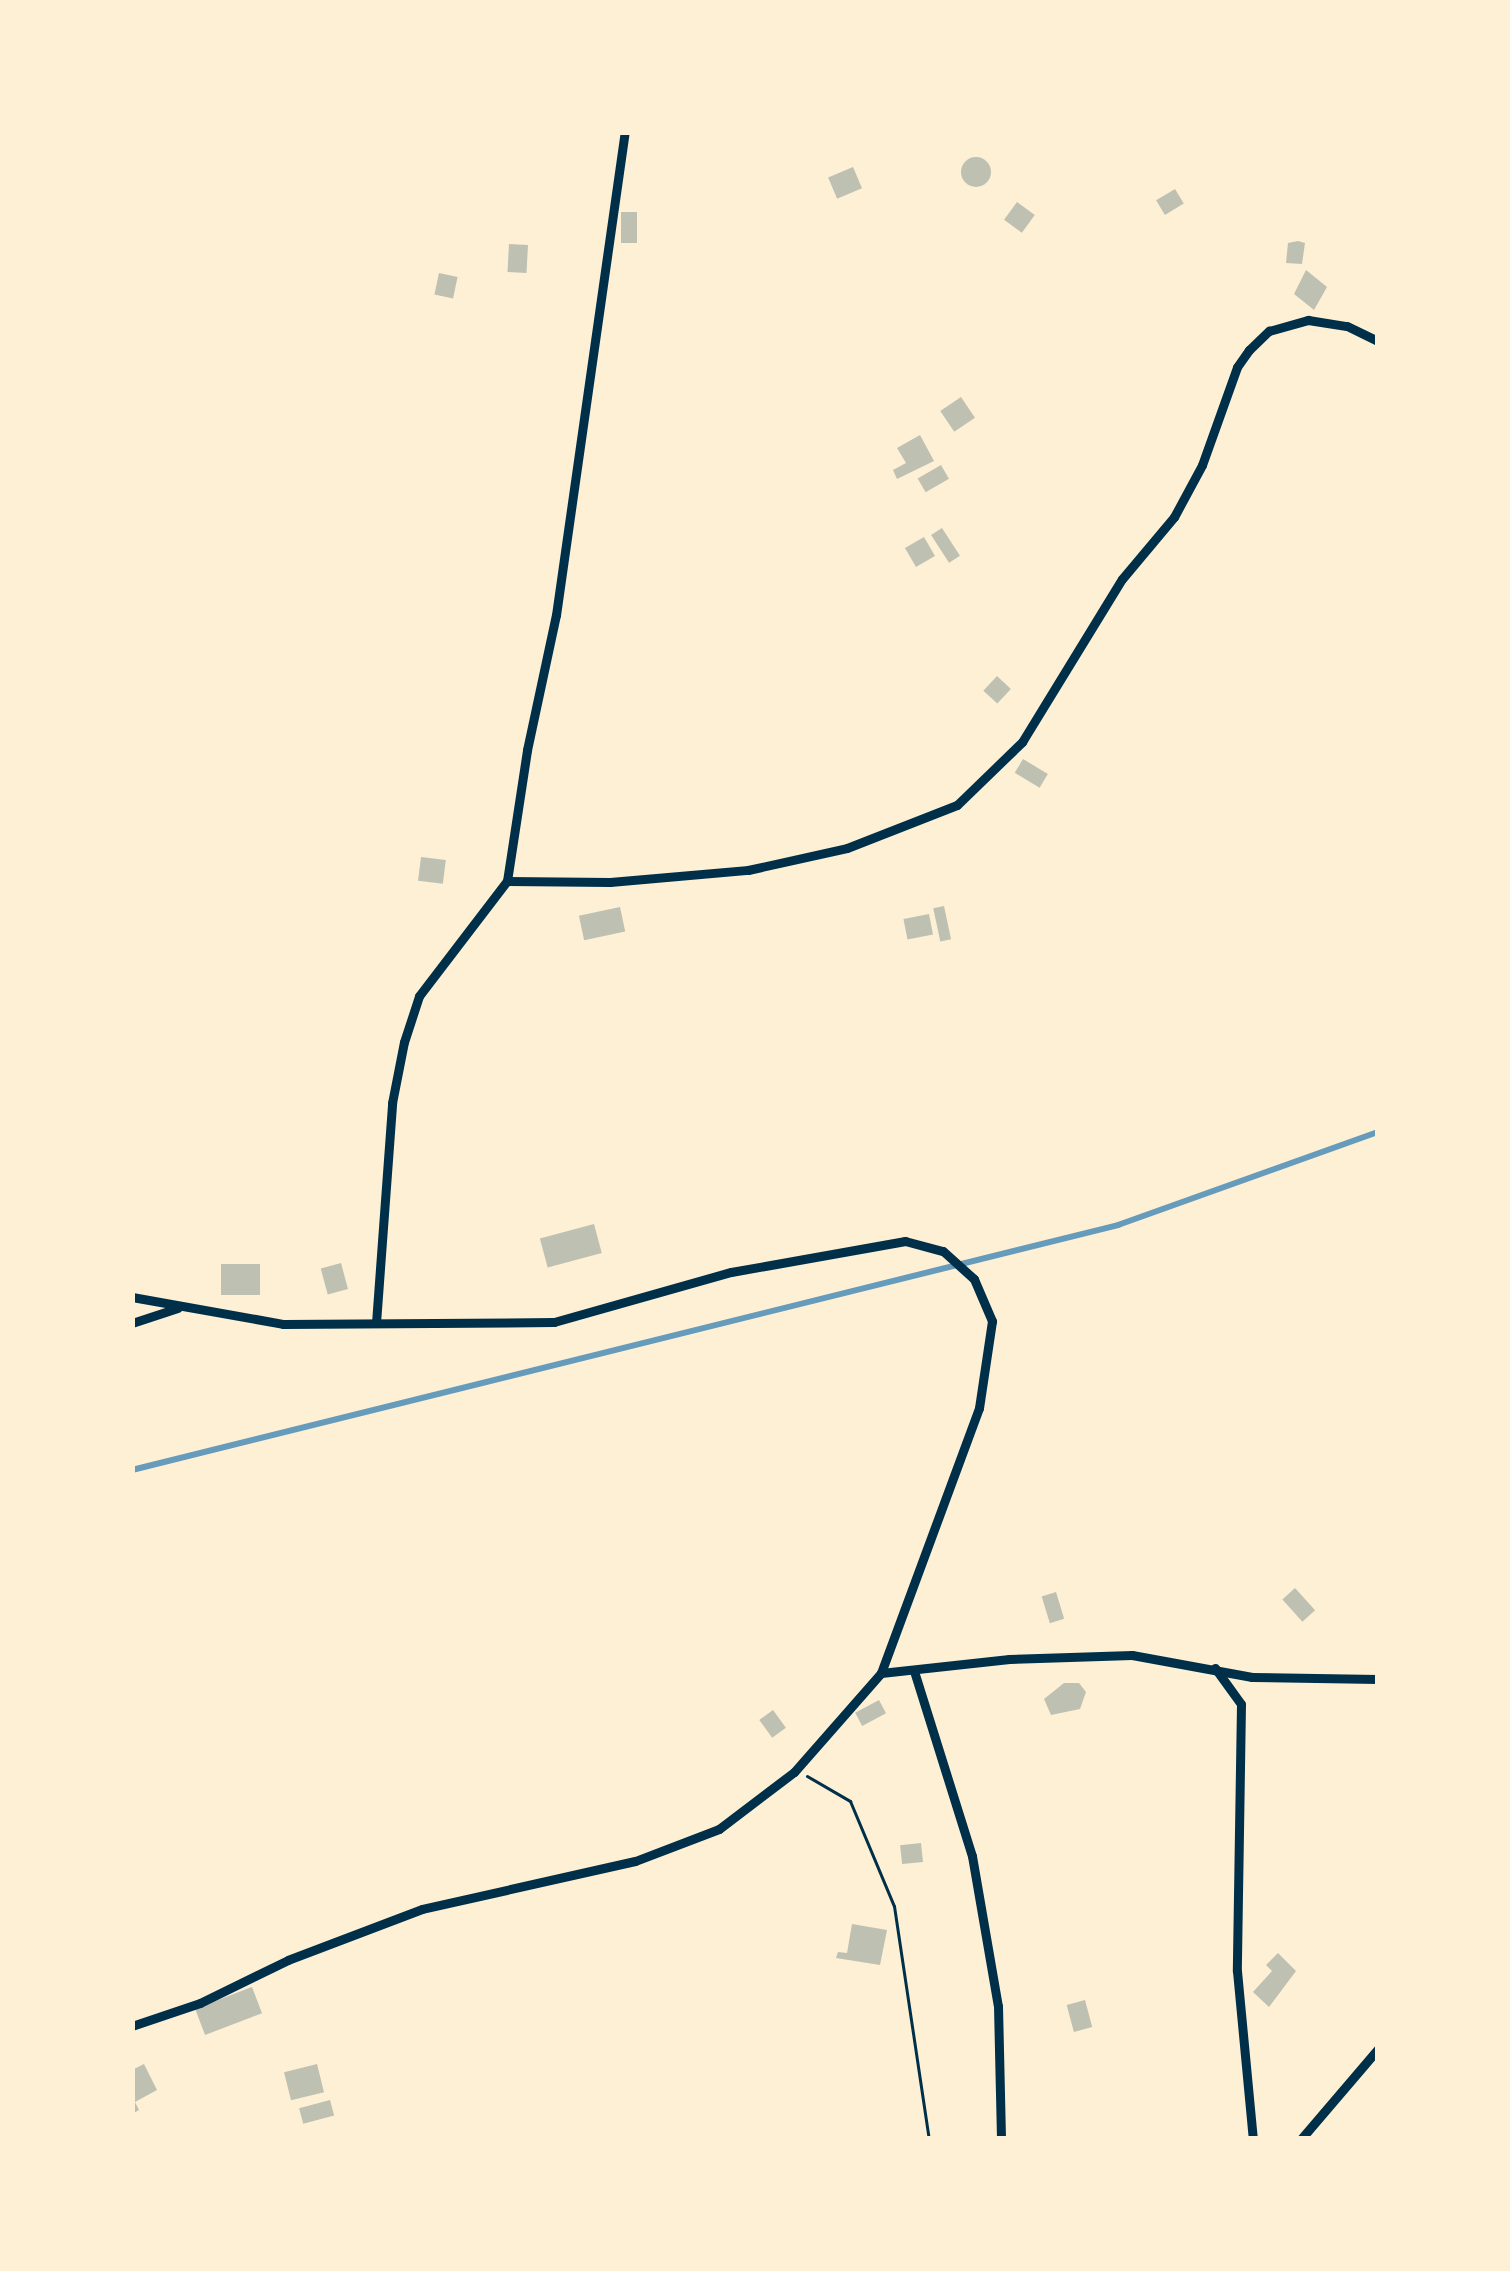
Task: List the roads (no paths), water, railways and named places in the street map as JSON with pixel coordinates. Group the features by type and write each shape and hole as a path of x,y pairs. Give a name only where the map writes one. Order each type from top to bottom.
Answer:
{"street":[{"path":"376,1323 392,1102 404,1042 419,996 507,881 527,750 556,615 625,132"},
{"path":"507,881 587,883 748,870 866,842 957,805 1022,742 1122,579 1174,517 1202,465 1237,367 1249,350 1269,332 1308,320 1347,326 1378,341"},
{"path":"132,1297 283,1324 554,1322 676,1285 905,1241 943,1251 974,1279 992,1321 979,1408 881,1673 794,1772 719,1829 635,1861 422,1909 132,2026"},
{"path":"132,1323 178,1308"},
{"path":"881,1673 1009,1659 1132,1655 1252,1677 1378,1679"},
{"path":"1215,1668 1241,1705 1237,1971 1252,2139"},
{"path":"914,1671 972,1856 998,2006 1001,2139"},
{"path":"1301,2139 1378,2049"}],"waterway":[{"path":"132,1470 1118,1225 1378,1132"}]}
